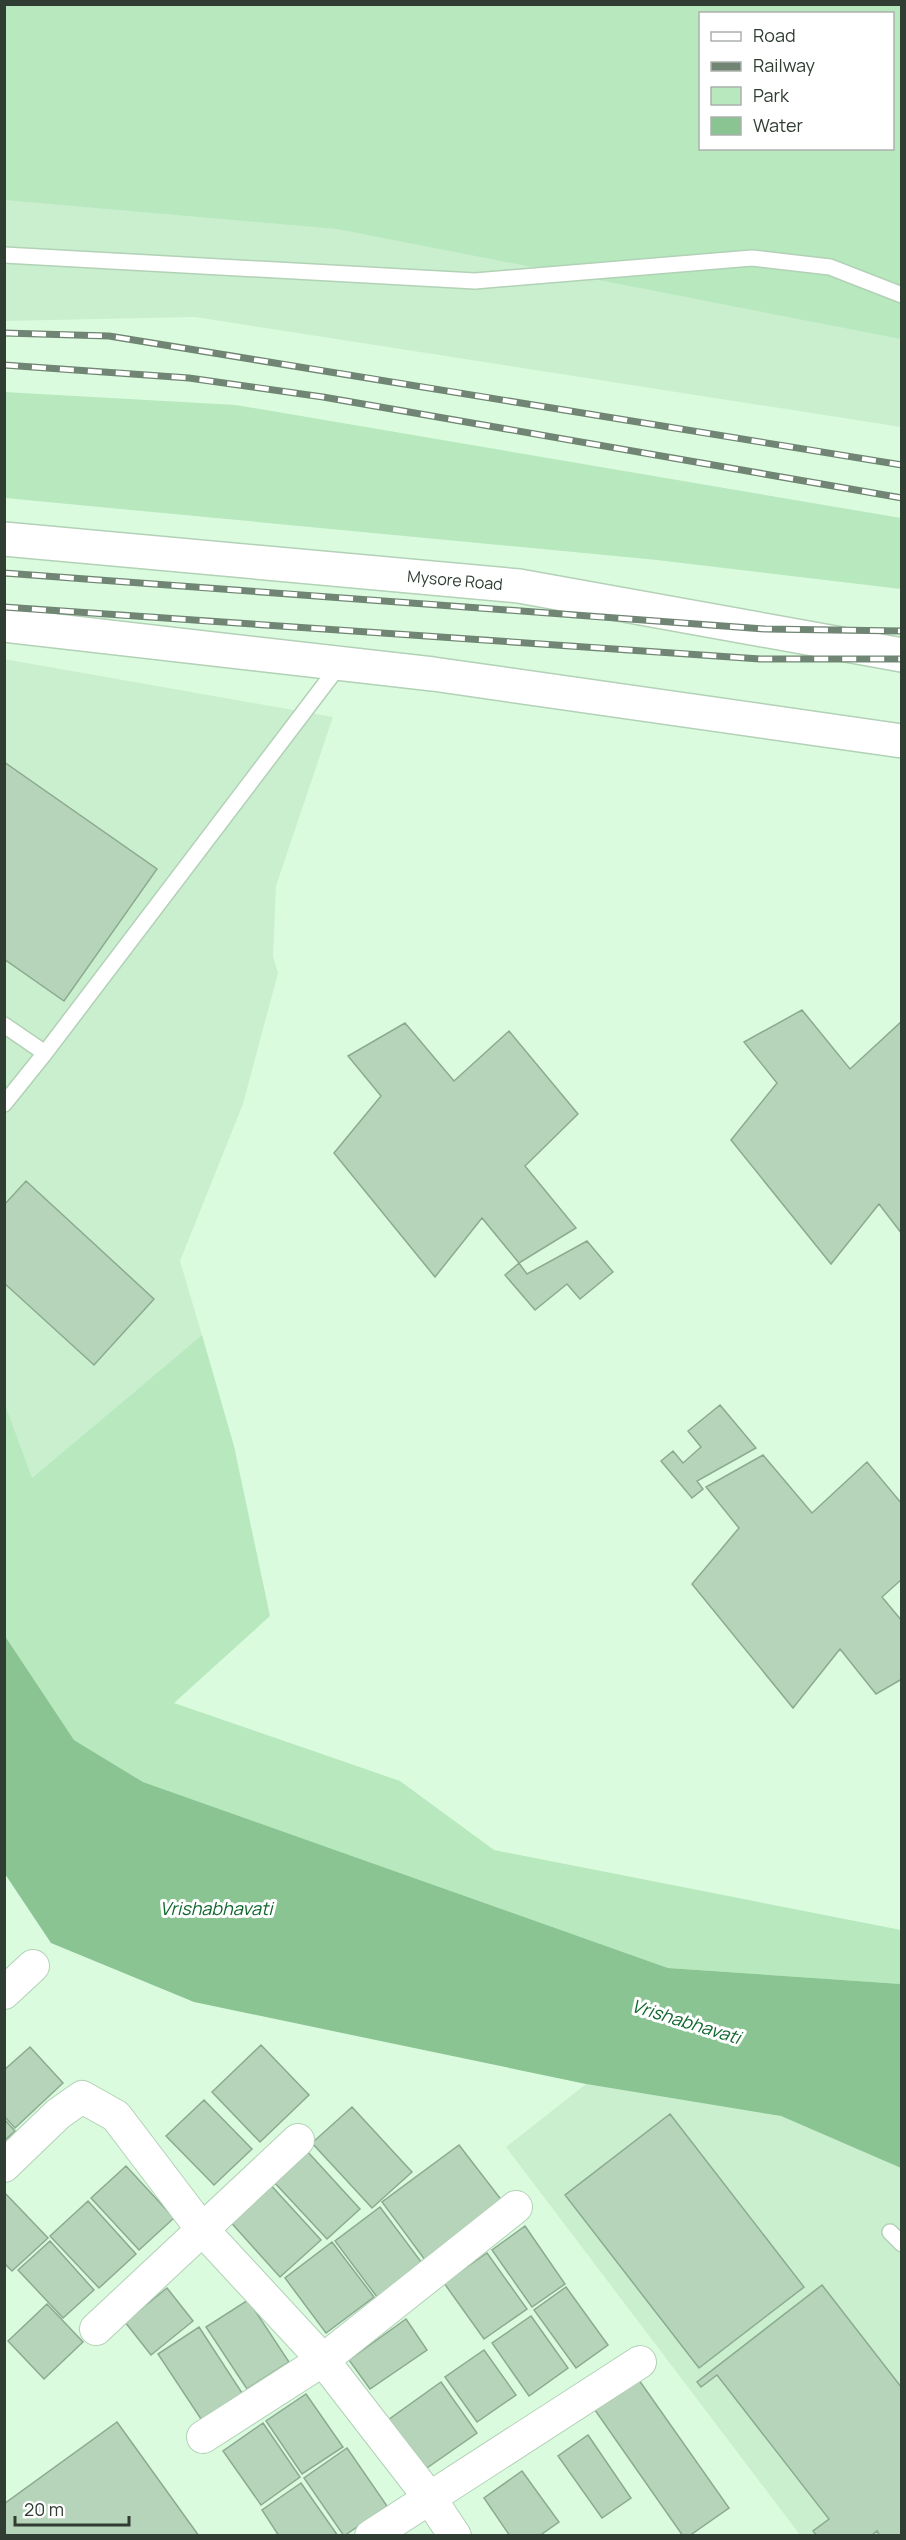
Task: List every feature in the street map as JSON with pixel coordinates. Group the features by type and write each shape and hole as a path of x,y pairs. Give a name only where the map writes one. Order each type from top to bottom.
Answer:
{"highway":[{"name":"Mysore Road","path":"4,539 519,586 902,655"},
{"path":"4,625 342,663 902,741"}],"street":[{"path":"4,1993 33,1966"},
{"path":"4,2166 58,2114 82,2097 116,2116 201,2228 323,2360 429,2497 455,2535"},
{"path":"96,2329 201,2228 298,2140"},
{"path":"203,2437 323,2360 516,2207"},
{"path":"371,2535 640,2362"}],"lane":[{"path":"4,255 475,281 752,258 830,267 902,295"},
{"path":"4,1104 342,663"},
{"path":"4,1025 45,1053"},
{"path":"890,2232 902,2244"}],"shaded area":[{"path":"4,5 901,5 901,427 195,317 5,321"},
{"path":"4,659 333,717 276,886 273,956 278,973 243,1104 180,1261 202,1335 31,1479 4,1402"},
{"path":"586,2084 781,2116 901,2168 901,2535 800,2535 506,2147"}],"green space":[{"path":"4,5 901,5 901,339 337,229 5,200"},
{"path":"4,392 236,405 901,518 901,589 657,560 5,498"},
{"path":"202,1335 234,1446 270,1616 174,1703 400,1781 494,1850 901,1930 901,1984 668,1968 143,1782 74,1740 5,1636 4,1402 32,1478"}],"water":[{"name":"Vrishabhavati","path":"5,1636 74,1740 143,1782 668,1968 901,1984 901,2168 781,2116 586,2084 194,2002 51,1943 5,1874"}],"building":[{"path":"4,762 157,869 64,1001 4,959"},
{"path":"802,1010 850,1069 902,1021 902,1234 879,1204 831,1264 731,1140 777,1083 744,1042"},
{"path":"405,1023 454,1081 509,1031 578,1114 525,1166 576,1228 519,1263 482,1218 435,1277 334,1153 381,1096 348,1056"},
{"path":"26,1181 154,1299 94,1365 4,1283 4,1205"},
{"path":"587,1241 613,1272 580,1299 567,1284 535,1310 505,1275 519,1263 527,1274"},
{"path":"720,1405 756,1448 697,1481 703,1489 692,1498 661,1461 673,1451 683,1463 701,1447 688,1431"},
{"path":"763,1455 812,1513 867,1462 902,1504 902,1579 882,1597 902,1621 902,1679 876,1694 840,1649 793,1708 692,1584 739,1528 706,1487"},
{"path":"261,2045 309,2095 260,2142 212,2092"},
{"path":"30,2047 63,2083 15,2128 4,2116 4,2070"},
{"path":"204,2100 252,2149 214,2185 166,2136"},
{"path":"352,2107 412,2172 372,2208 312,2143"},
{"path":"670,2114 804,2287 699,2368 565,2195"},
{"path":"4,2119 15,2131 4,2141"},
{"path":"459,2145 503,2202 425,2260 382,2202"},
{"path":"306,2150 360,2209 327,2239 273,2181"},
{"path":"126,2166 174,2218 139,2250 91,2198"},
{"path":"267,2181 321,2240 280,2277 227,2218"},
{"path":"4,2192 48,2238 12,2271 4,2263"},
{"path":"88,2201 136,2254 99,2288 50,2236"},
{"path":"380,2207 422,2263 377,2297 335,2241"},
{"path":"525,2226 565,2284 532,2307 492,2250"},
{"path":"50,2241 94,2290 63,2318 18,2270"},
{"path":"332,2242 374,2297 326,2333 285,2278"},
{"path":"487,2253 527,2309 484,2339 444,2283"},
{"path":"822,2285 902,2388 902,2536 880,2536 877,2531 871,2536 817,2536 813,2531 829,2519 717,2375 701,2387 697,2382"},
{"path":"566,2287 608,2345 576,2368 534,2310"},
{"path":"167,2288 193,2321 151,2355 125,2322"},
{"path":"248,2300 289,2362 247,2389 206,2327"},
{"path":"47,2304 83,2342 44,2379 8,2341"},
{"path":"531,2316 568,2368 529,2396 492,2343"},
{"path":"406,2319 427,2350 370,2389 349,2360"},
{"path":"199,2327 244,2396 203,2422 158,2354"},
{"path":"484,2350 516,2395 477,2422 445,2377"},
{"path":"634,2373 729,2508 689,2536 683,2536 590,2403"},
{"path":"441,2382 477,2433 424,2470 388,2420"},
{"path":"306,2394 343,2447 302,2474 266,2421"},
{"path":"117,2422 199,2536 4,2536 4,2504"},
{"path":"263,2423 300,2477 261,2505 223,2451"},
{"path":"588,2435 631,2498 602,2518 558,2456"},
{"path":"347,2448 387,2506 344,2536 304,2478"},
{"path":"522,2471 559,2522 539,2536 510,2536 484,2498"},
{"path":"301,2483 338,2536 279,2536 262,2510"}],"railway":[{"path":"4,333 109,336 902,465"},
{"path":"4,365 189,378 323,397 902,498"},
{"path":"4,573 765,629 902,631"},
{"path":"4,607 760,659 902,659"}]}
